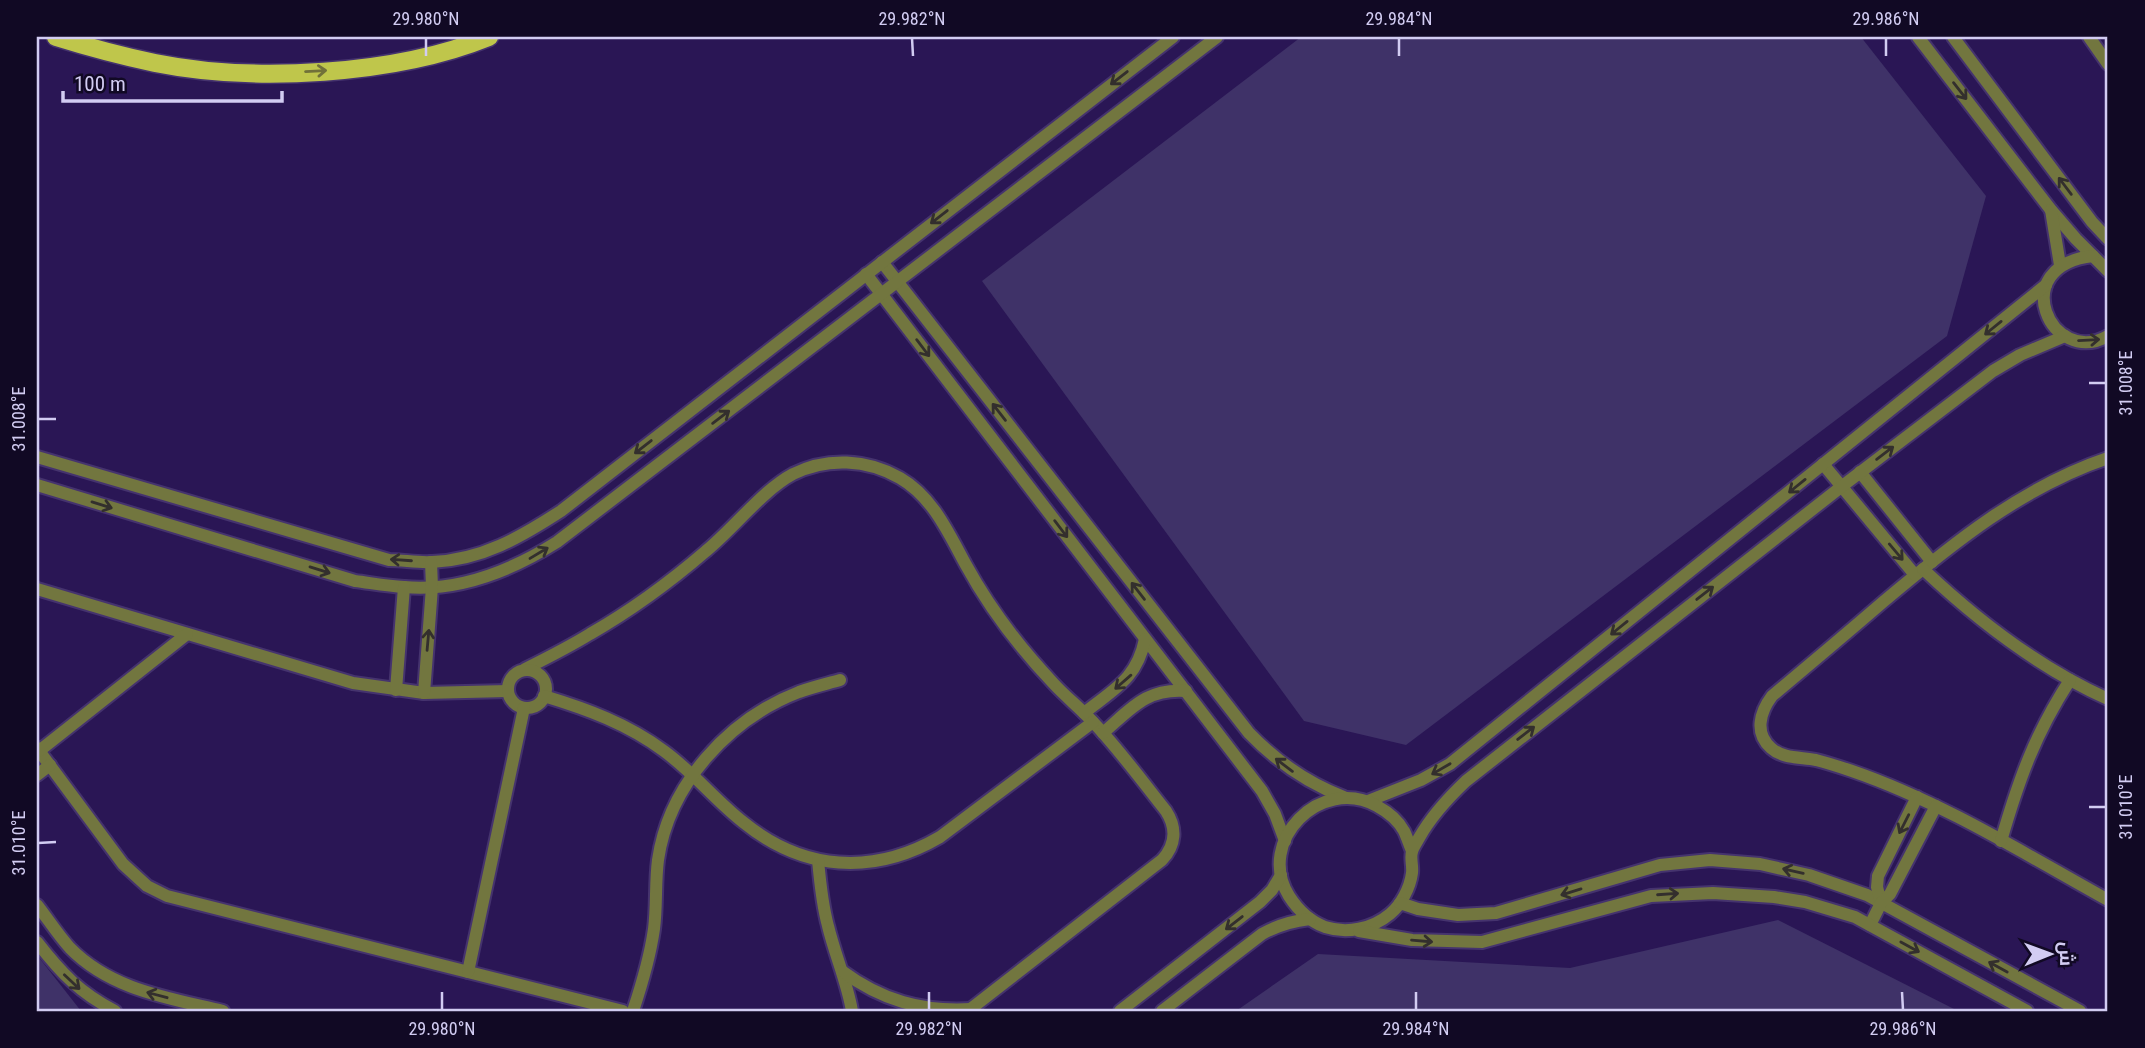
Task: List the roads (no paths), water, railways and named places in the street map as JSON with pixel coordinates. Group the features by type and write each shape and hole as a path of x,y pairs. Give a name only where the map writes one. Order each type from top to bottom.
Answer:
{"main road":[{"path":"56,37 156,63 271,73 346,69 397,62 489,37"}],"street":[{"path":"37,457 389,560 458,560 492,551 523,536 561,511 1173,37"},
{"path":"37,485 355,581 404,587 432,587 465,583 500,572 534,557 557,542 1217,37"},
{"path":"1918,37 2051,210 2108,270"},
{"path":"1953,37 2092,222 2108,239"},
{"path":"2089,37 2108,64"},
{"path":"2051,210 2060,265"},
{"path":"2093,256 2081,257 2060,265 2046,285 2044,304 2051,323 2065,336 2084,342 2108,336"},
{"path":"882,262 1249,733 1278,761 1294,772 1344,797 1367,801 1388,812 1403,829 1412,851 1412,874 1405,896 1390,914 1370,926 1355,930"},
{"path":"866,274 1262,790 1275,814 1284,841"},
{"path":"1367,801 1421,780 1450,764 2046,285"},
{"path":"1412,851 1430,818 1466,781 1840,487 2008,361 2065,336"},
{"path":"2108,458 2066,474 2013,502 1924,569 1772,696 1764,707 1760,720 1762,734 1769,746 1779,754 1816,760 1842,768 1917,797 2108,900"},
{"path":"525,669 542,678 545,690 544,696 536,705 524,708 513,702 508,691 510,680 525,669 590,635 671,580 709,549 773,487 794,474 813,466 846,462 877,468 901,479 922,495 939,516 1007,629 1040,668 1089,717 1170,818 1174,833 1171,848 1162,860 970,1010 931,1009 893,1000 842,971"},
{"path":"1823,464 1840,487 1924,569 1992,629 2043,664 2108,699"},
{"path":"1860,472 1924,569"},
{"path":"424,693 432,587 430,562"},
{"path":"396,690 404,587"},
{"path":"37,589 332,678 424,693 508,691"},
{"path":"187,634 38,749 123,864 138,880 157,892 211,907 623,1011"},
{"path":"544,696 577,706 630,729 692,774 741,821 761,836 798,854 818,860 872,862 890,859 940,837 1089,717 1129,678 1137,666 1145,639"},
{"path":"633,1011 651,950 661,843 667,823 692,774 723,740 758,713 798,693 840,680"},
{"path":"2001,841 2028,756 2047,715 2070,680"},
{"path":"1102,733 1147,696 1164,691 1186,691"},
{"path":"468,972 524,708"},
{"path":"37,775 50,765"},
{"path":"1344,797 1325,801 1308,810 1294,823 1284,841 1281,858 1281,875 1296,907 1310,919 1332,928 1412,940 1482,942 1651,896 1744,894 1805,902 1855,918 2027,1011"},
{"path":"1881,903 1877,887 1878,876 1917,797"},
{"path":"1870,925 1881,903 1890,894 1936,806"},
{"path":"818,860 827,923 852,1011"},
{"path":"1400,902 1438,913 1496,913 1660,865 1710,860 1760,864 1809,875 1867,895 2080,1011"},
{"path":"1120,1011 1260,902 1272,890 1281,875"},
{"path":"37,905 69,947 87,964 108,977 154,995 223,1011"},
{"path":"1162,1011 1262,933 1293,921 1310,919"},
{"path":"37,942 70,982 92,999 116,1011"}]}
